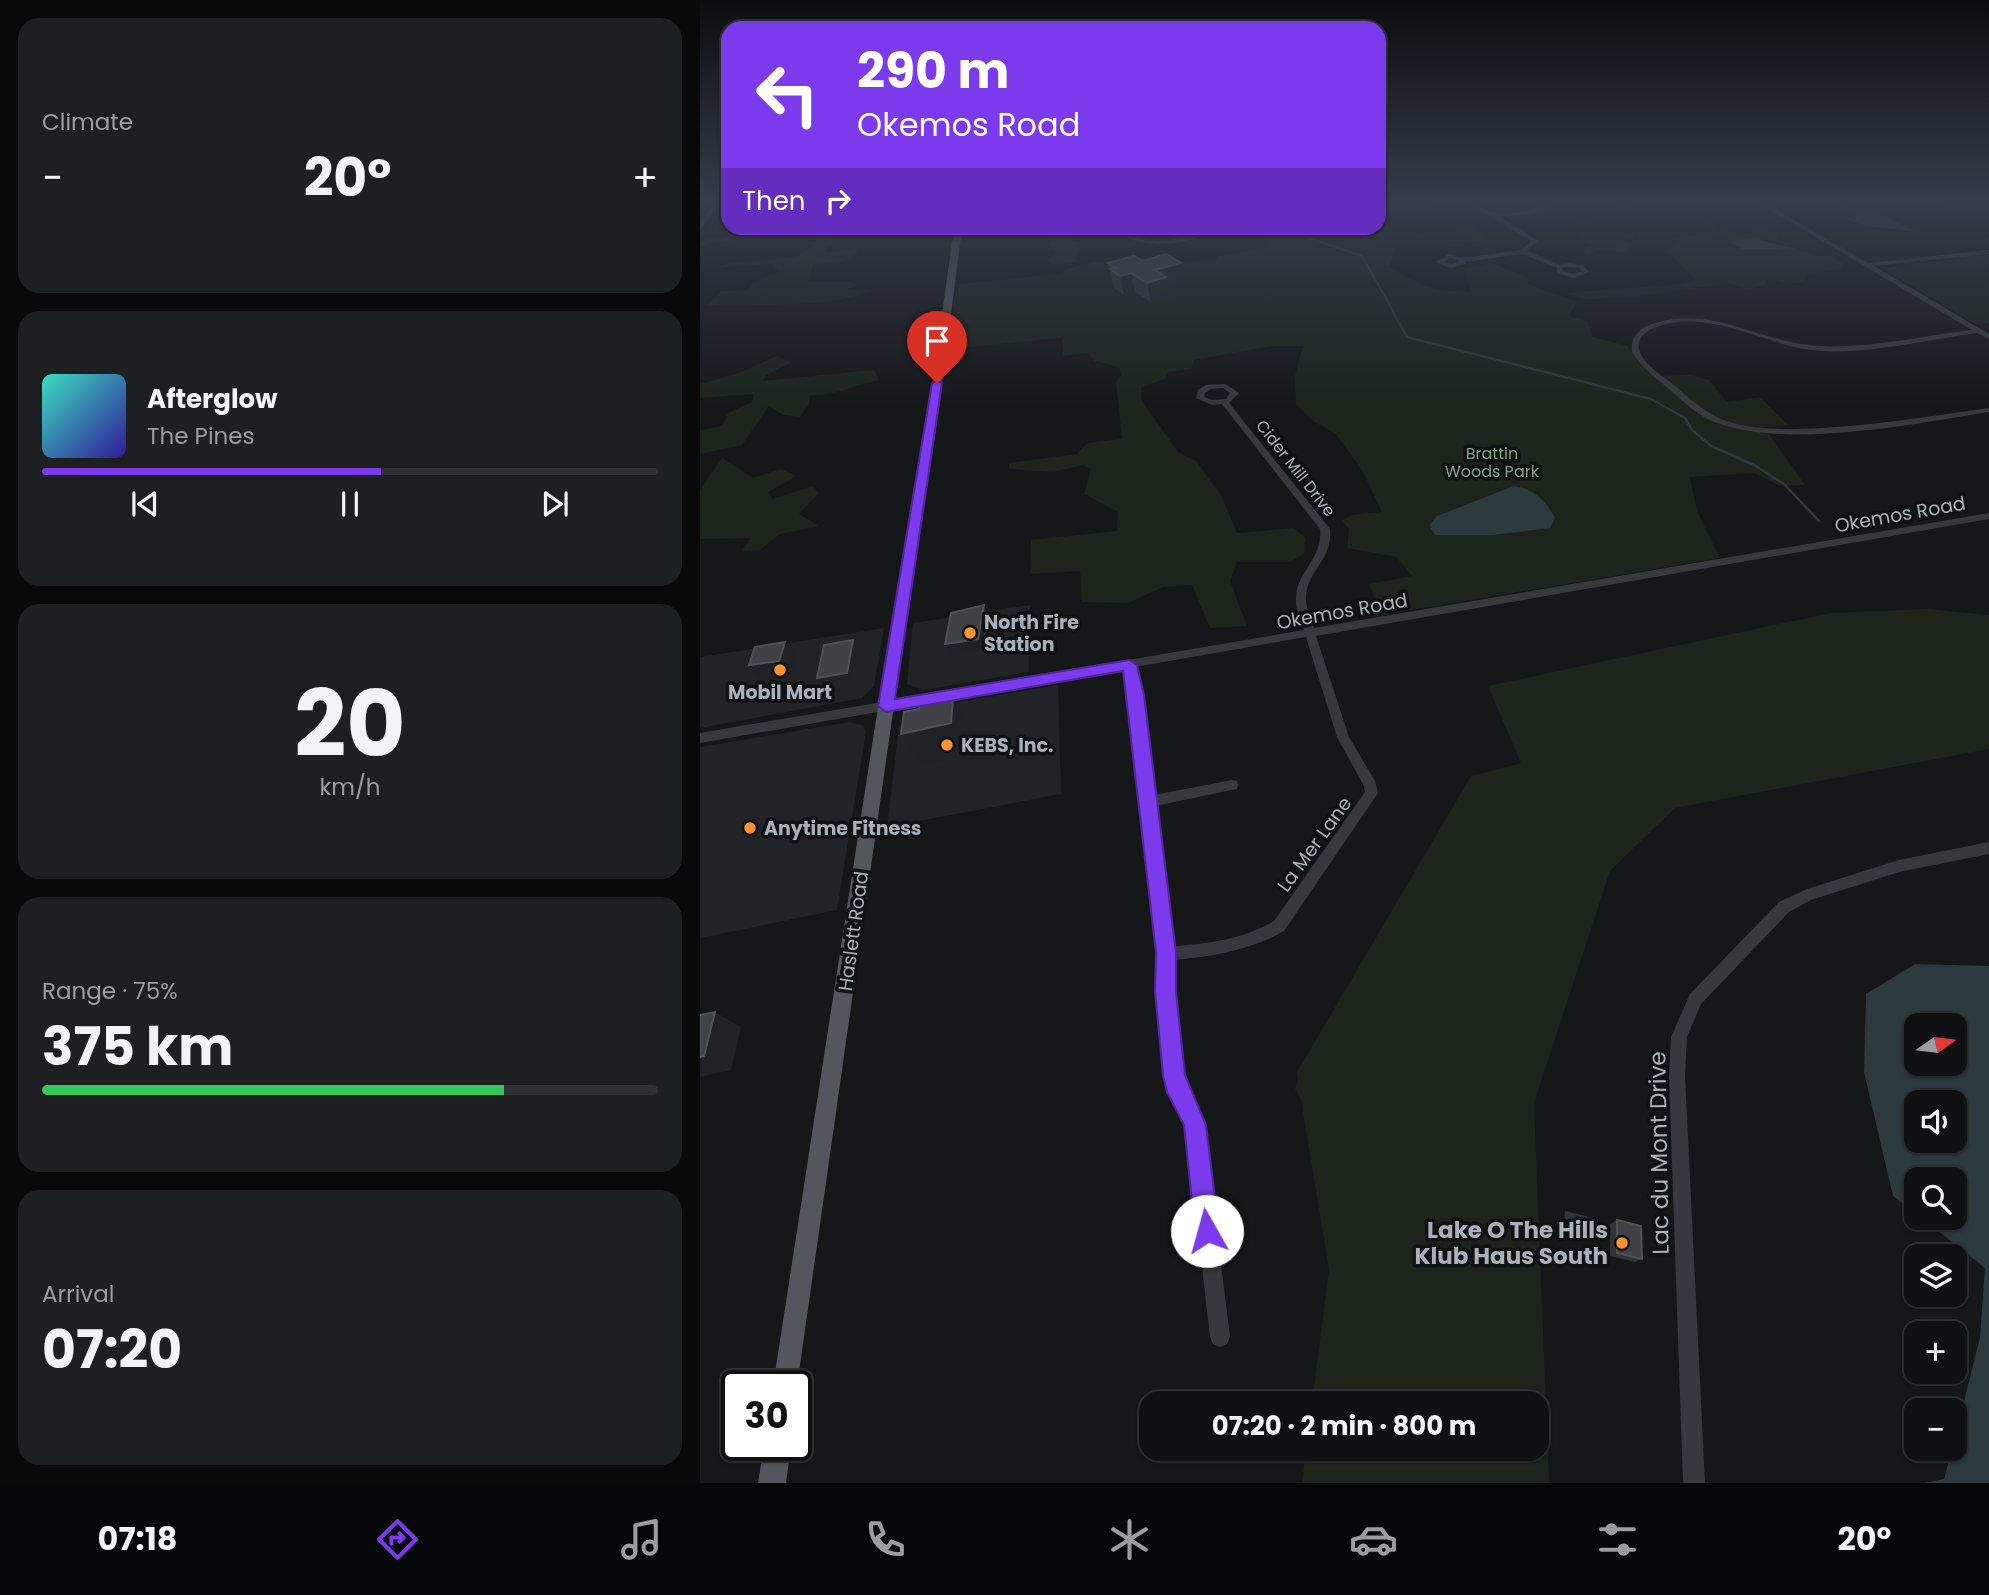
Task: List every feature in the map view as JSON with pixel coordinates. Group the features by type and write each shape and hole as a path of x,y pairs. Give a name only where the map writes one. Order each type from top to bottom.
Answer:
{"main road":[{"name":"Haslett Road","path":"788,1370 886,706 934,408 953,268"},
{"path":"772,1483 776,1461"}],"street":[{"path":"1873,268 1989,337"},
{"path":"1978,331 1828,349 1798,346 1738,326 1703,321 1664,323 1641,333 1634,348 1642,362 1700,411 1737,426 1777,430 1846,428 1989,410"},
{"name":"Cider Mill Drive","path":"1224,402 1325,529 1325,550 1305,578 1300,594 1310,634"},
{"name":"Okemos Road","path":"700,738 1989,516"},
{"name":"La Mer Lane","path":"1166,953 1200,950 1268,934 1279,926 1368,801 1370,785 1343,737 1310,634"},
{"path":"1129,665 1136,695 1166,953 1166,992 1174,1075 1178,1092 1191,1111 1195,1125 1220,1337"},
{"path":"1148,802 1232,785"},
{"name":"Lac du Mont Drive","path":"1694,1483 1676,1076 1678,1046 1685,1017 1706,985 1794,900 1899,866 1989,848"}],"shaded area":[{"path":"1514,486 1528,490 1543,501 1555,518 1550,528 1493,535 1435,535 1429,526 1437,516"},
{"path":"1030,605 1029,672 923,690 907,684 913,623"},
{"path":"884,628 874,686 862,698 700,728 700,657"},
{"path":"1058,685 1061,794 887,827 899,727 906,716 919,709"},
{"path":"849,722 863,725 866,731 837,910 700,938 700,747"},
{"path":"1915,964 1989,966 1989,1483 1924,1483 1944,1479 1949,1461 1967,1461 1967,1398 1965,1398 1980,1337 1985,1268 1967,1254 1967,1244 1955,1244 1937,1230 1967,1230 1967,1167 1904,1167 1904,1205 1893,1196 1864,1072 1866,994"},
{"path":"1565,1211 1598,1219 1598,1235 1564,1226"}],"green space":[{"path":"775,268 812,268 809,281 855,282 857,286 846,290 873,290 813,303 707,305 721,291 748,290 753,282 779,272"},
{"name":"Brattin Woods Park","path":"1392,268 1428,286 1460,292 1471,291 1464,269 1504,268 1529,278 1528,284 1577,302 1569,316 1588,321 1592,337 1628,346 1637,361 1654,376 1691,375 1709,380 1727,402 1760,397 1789,426 1764,427 1805,485 1780,486 1754,473 1690,477 1697,511 1720,558 1381,615 1369,584 1412,576 1396,557 1347,548 1349,529 1342,521 1351,515 1382,512 1362,470 1335,433 1314,422 1296,404 1295,376 1303,346 1272,346 1194,360 1191,369 1169,372 1164,379 1141,388 1142,401 1178,452 1196,461 1222,497 1237,533 1294,528 1305,538 1304,554 1290,562 1237,562 1230,581 1247,626 1210,628 1192,585 1163,587 1128,603 1082,602 1080,571 1030,574 1031,540 1117,531 1118,512 1084,494 1091,469 1083,465 1053,472 1009,469 1009,463 1077,454 1087,443 1122,439 1116,382 1121,375 1119,367 1095,361 1087,353 1063,356 1062,338 948,349 957,284 1061,274 1066,269"},
{"path":"1684,268 1842,268 1806,274 1804,282 1788,284 1767,279 1765,285 1748,289 1729,283 1635,297 1585,299 1565,293 1682,284 1696,279"},
{"path":"1882,268 1989,268 1989,323 1977,325"},
{"path":"777,356 791,362 766,375 763,381 874,370 879,380 837,392 811,395 808,406 800,417 783,415 769,406 742,445 700,454 700,430 722,426 728,413 752,402 754,394 700,398 700,384 736,374"},
{"path":"722,458 753,478 781,469 797,476 768,492 773,499 813,486 819,493 799,514 819,526 780,534 760,550 742,551 751,538 700,539 700,490"},
{"path":"1928,609 1989,615 1989,749 1675,808 1610,871 1534,1103 1545,1391 1314,1391 1329,1269 1301,1100 1295,1088 1298,1082 1297,1072 1471,776 1521,763 1488,686 1831,613"},
{"path":"1305,1461 1548,1461 1549,1483 1302,1483"}],"building":[{"path":"1162,268 1155,270 1166,277 1147,283 1131,273 1120,276 1110,269"},
{"path":"984,605 978,639 945,644 951,613"},
{"path":"853,640 847,673 817,678 824,645"},
{"path":"785,642 779,661 749,665 755,647"},
{"path":"953,699 951,723 901,734 904,712 919,709 919,705"},
{"path":"715,1012 704,1056 700,1057 700,1015"},
{"name":"Lake O The Hills Klub Haus South","path":"1617,1220 1641,1226 1642,1259 1617,1253"}],"waterway":[{"path":"1369,268 1393,311"},
{"path":"1392,310 1407,337 1651,399 1685,418 1692,430 1711,446 1754,465 1784,484 1819,521"}],"place":[{"name":"North Fire Station","path":"970,633"},
{"name":"Mobil Mart","path":"780,670"},
{"name":"KEBS, Inc.","path":"947,745"},
{"name":"Anytime Fitness","path":"750,828"},
{"name":"Lake O The Hills Klub Haus South","path":"1622,1243"}],"route":[{"path":"937,383 886,706 1129,665 1136,695 1166,953 1166,992 1174,1075 1178,1092 1191,1111 1195,1125 1207,1231"}]}
